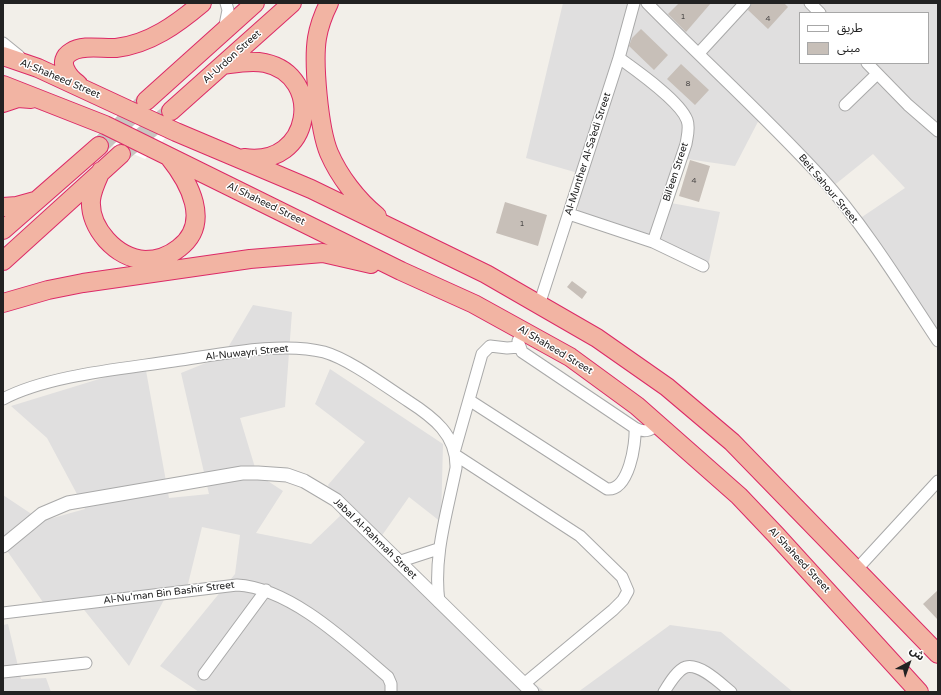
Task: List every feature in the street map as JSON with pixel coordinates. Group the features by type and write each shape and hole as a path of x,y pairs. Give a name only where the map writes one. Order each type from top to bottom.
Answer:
{"highway":[{"path":"83,88 66,74 64,66 65,60 71,51 81,48 117,48 142,42 167,30 202,3"},
{"path":"146,101 255,3"},
{"name":"Al-Urdon Street","path":"171,111 292,3"},
{"path":"329,3 317,38 316,63 317,89 329,152 354,193 370,210 409,237"},
{"name":"Al-Shaheed Street","path":"3,56 38,68 214,148"},
{"path":"214,148 237,156 253,159 263,159 274,156 294,140 301,129 304,117 301,94 297,86 290,76 279,68 259,62 223,65"},
{"path":"3,85 105,125 167,155 188,184 196,215 194,228 187,241 173,253 160,258 145,260 132,257 110,244 99,231 93,216 91,200 101,171"},
{"path":"3,103 18,98 48,102"},
{"path":"3,230 99,146"},
{"path":"214,148 310,189 486,274 621,354 689,405 732,442 938,654"},
{"path":"3,261 121,154"},
{"name":"Al Shaheed Street","path":"167,155 402,271 446,290 521,338 593,373 658,424 758,515 920,692"},
{"path":"3,207 17,206 38,200"},
{"path":"3,303 48,290 83,284 238,260 314,253 331,254 402,271"}],"street":[{"path":"224,31 228,10 226,3"},
{"name":"Al-Munther Al-Sa’edi Street","path":"539,305 619,58 634,3"},
{"name":"Beit Sahour Street","path":"647,3 700,53 821,177 864,232 938,341"},
{"path":"700,53 744,3"},
{"path":"810,3 819,12"},
{"path":"3,43 17,55 38,68"},
{"name":"Bil’een Street","path":"619,58 655,86 677,106 688,121 686,144 652,242"},
{"path":"868,64 908,105 938,131"},
{"path":"845,106 877,74"},
{"path":"569,214 652,242 703,266"},
{"path":"439,602 437,576 438,549 456,468 456,452 482,354 486,349 490,346 496,345 507,348 521,338 528,356 635,428 646,431 651,430 658,424"},
{"name":"Al-Nuwayri Street","path":"3,399 17,392 54,381 121,369 228,353 299,348 326,352 351,365 388,388 434,421 444,431 456,452"},
{"path":"469,400 607,489 619,486 629,465 634,447 635,428"},
{"path":"456,452 580,536 622,577 628,591 614,610 525,689"},
{"name":"Jabal Al-Rahmah Street","path":"3,546 42,514 68,503 242,473 271,473 286,475 320,489 336,500 525,689"},
{"path":"857,569 938,481"},
{"path":"398,562 438,549"},
{"name":"Al-Nu'man Bin Bashir Street","path":"3,613 237,585 266,590 306,612 347,642 388,677 391,684 391,692"},
{"path":"204,674 266,590"},
{"path":"3,672 86,663"},
{"path":"664,692 674,677 685,667 692,666 711,676 731,692"}],"shaded area":[{"path":"563,3 938,3 938,333 859,219 905,188 873,154 832,187 762,114 735,166 687,159 671,203 720,212 708,266 578,222 578,173 526,158"},
{"path":"253,305 292,312 285,407 240,418 257,474 283,491 256,533 311,544 340,516 328,485 365,442 315,404 330,369 443,444 441,522 409,497 376,544 433,600 545,692 199,692 160,666 235,574 240,535 202,527 188,584 165,598 129,666 77,601 45,605 3,545 3,495 42,521 85,509 47,438 11,406 145,365 169,498 209,494 181,373 223,356"},
{"path":"8,624 21,679 46,678 51,692 3,692 3,625"},
{"path":"670,625 721,632 793,692 578,692"}],"pier":[{"path":"132,99 181,122 145,159 94,137"}],"building":[{"path":"679,3 711,3 686,32 668,14"},
{"path":"752,3 784,3 788,7 768,29 748,10"},
{"path":"641,29 668,55 654,70 629,46 632,38"},
{"path":"681,64 709,90 695,105 667,79"},
{"path":"690,160 710,166 699,202 679,196"},
{"path":"505,202 547,215 538,246 496,233"},
{"path":"572,281 587,292 582,299 567,287"},
{"path":"938,590 938,620 923,604"}],"tunnel":[{"path":"99,146 144,103"},
{"path":"121,154 168,114"}]}
